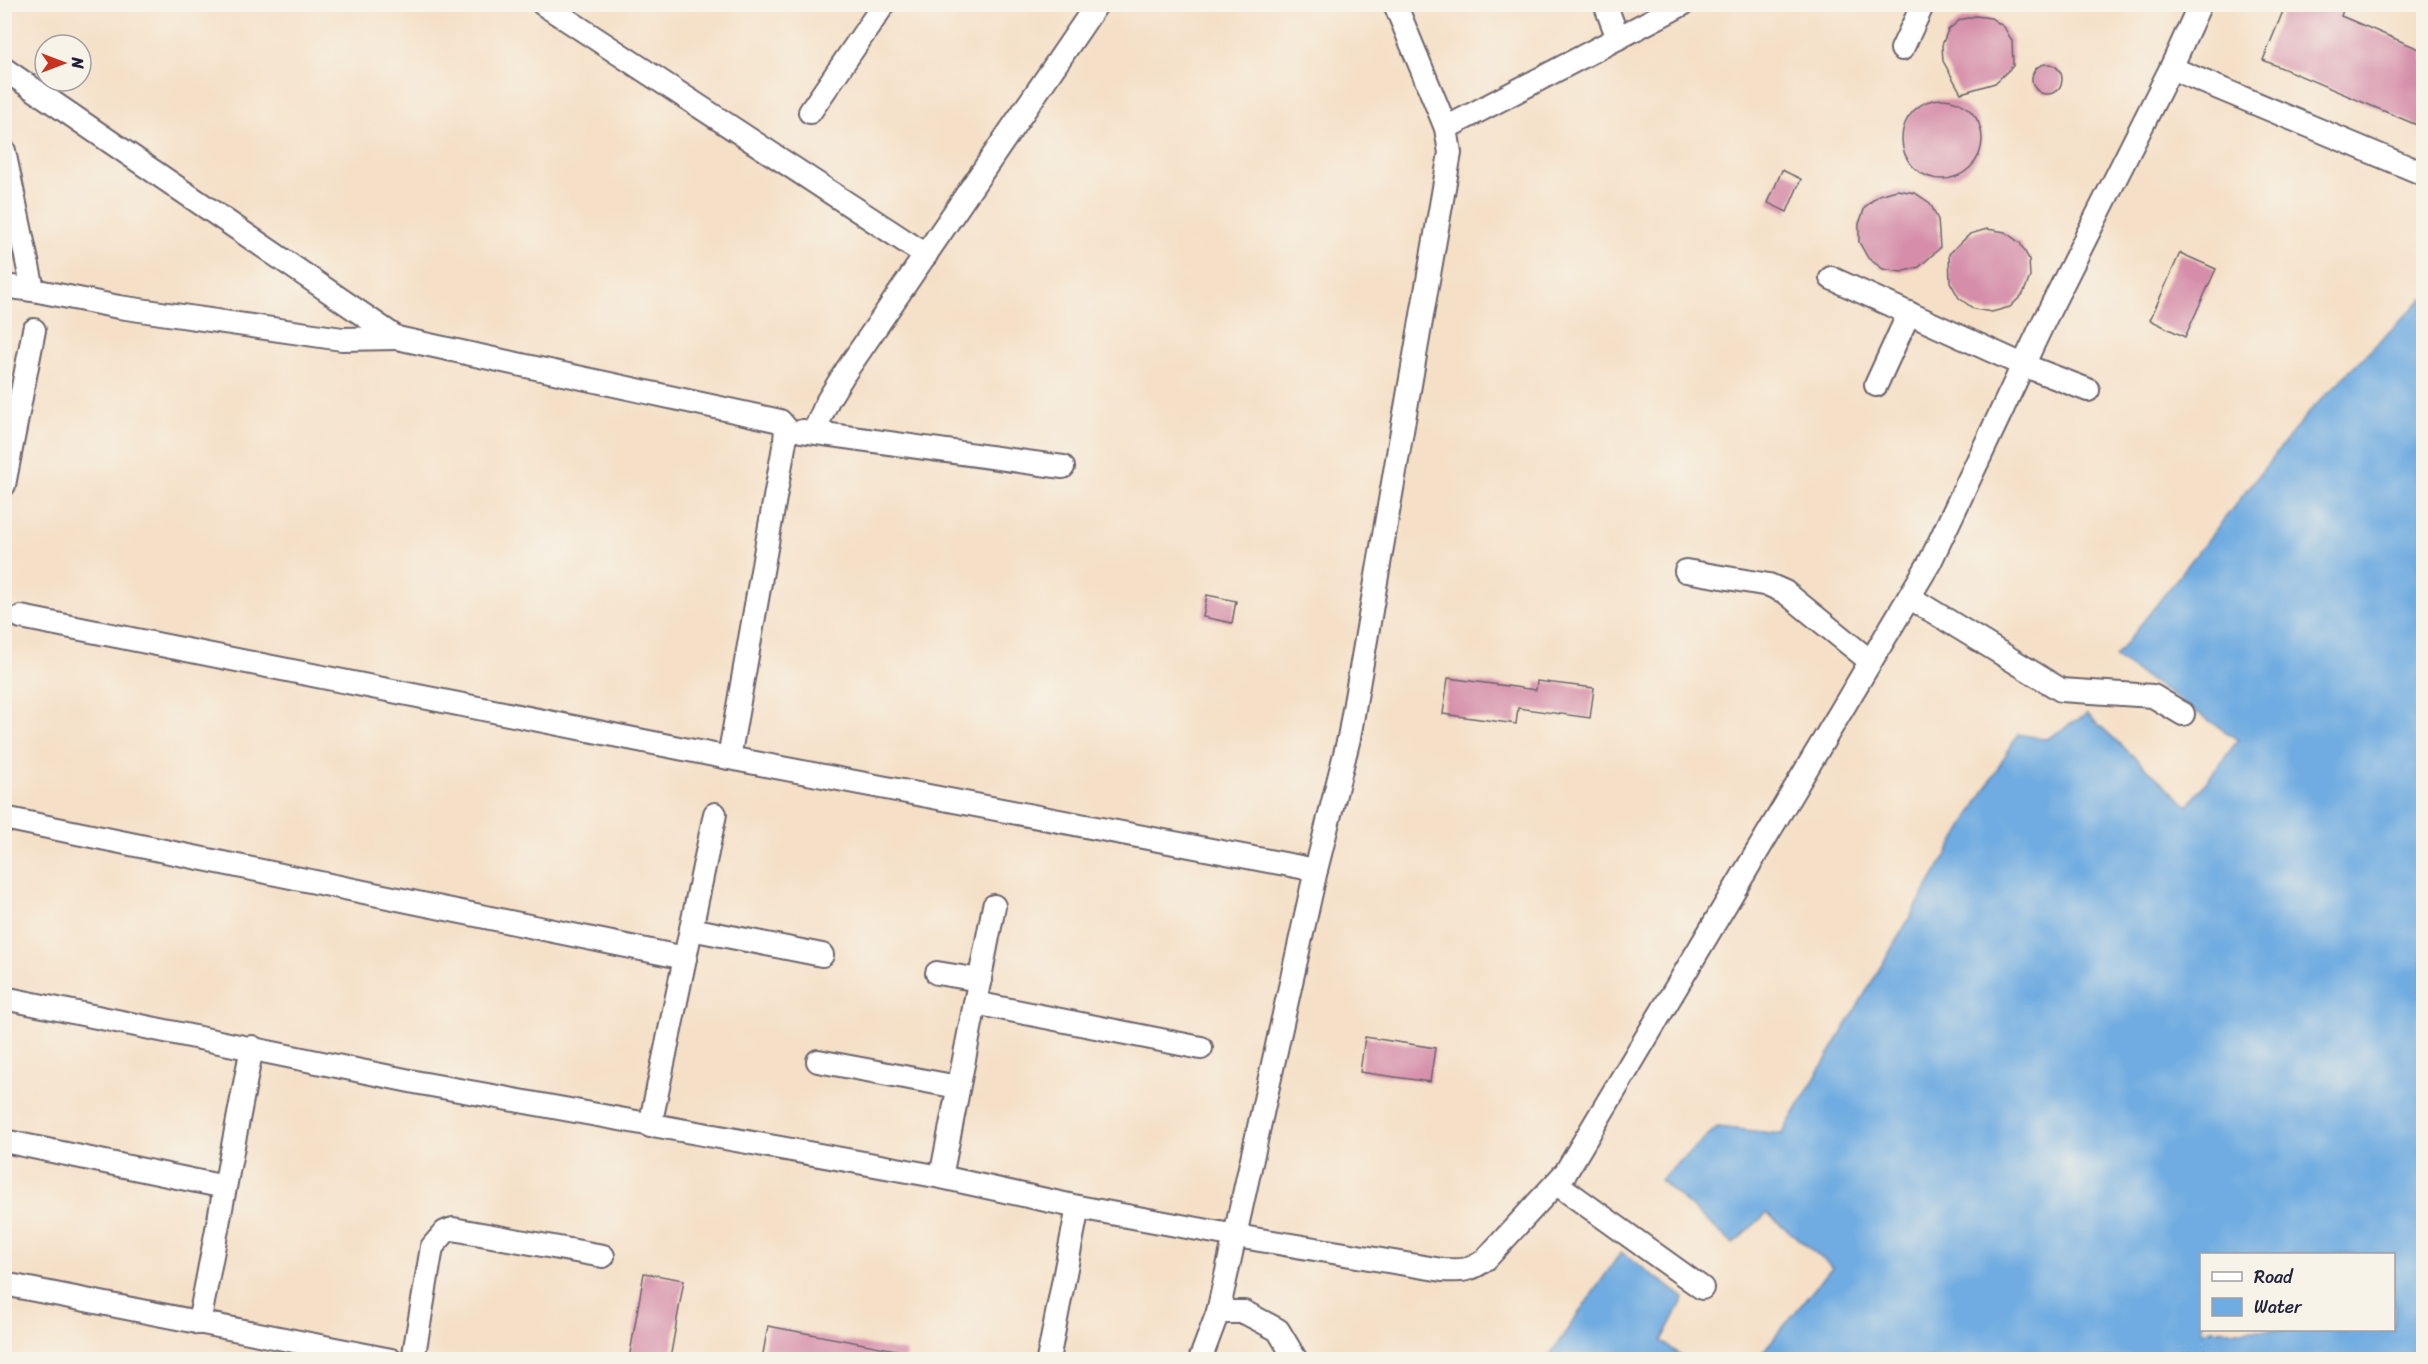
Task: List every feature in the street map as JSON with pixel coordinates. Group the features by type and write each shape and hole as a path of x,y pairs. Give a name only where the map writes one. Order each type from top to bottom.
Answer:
{"lane":[{"path":"543,4 926,255"},
{"path":"810,112 884,4"},
{"path":"814,432 828,400 1097,4"},
{"path":"1200,1359 1218,1312 1316,870 1348,738 1450,153 1446,128 1395,4"},
{"path":"1605,4 1618,38"},
{"path":"1446,128 1683,4"},
{"path":"1902,49 1923,4"},
{"path":"4,998 420,1083 941,1177 1078,1207 1236,1236 1462,1271 1474,1268 1486,1259 1557,1184 1909,597 1956,511 2024,365 2172,68 2200,4"},
{"path":"2172,68 2424,174"},
{"path":"4,69 397,338"},
{"path":"4,151 33,290"},
{"path":"1831,278 2024,365 2088,390"},
{"path":"4,286 119,307 342,339 397,338 773,418 780,421 786,428 1063,467"},
{"path":"1876,385 1909,314"},
{"path":"4,485 34,330"},
{"path":"729,758 786,428"},
{"path":"1686,571 1769,585 1785,592 1870,661"},
{"path":"1909,597 2061,690 2153,696 2183,714"},
{"path":"21,617 729,758 1316,870"},
{"path":"650,1126 715,814"},
{"path":"4,818 685,958"},
{"path":"941,1177 994,906"},
{"path":"691,929 822,955"},
{"path":"937,973 980,980"},
{"path":"975,1003 1201,1048"},
{"path":"199,1323 252,1047"},
{"path":"818,1061 958,1087"},
{"path":"4,1141 225,1187"},
{"path":"1557,1184 1702,1288"},
{"path":"1048,1359 1078,1207"},
{"path":"413,1359 432,1247 444,1232 453,1229 603,1256"},
{"path":"4,1284 391,1359"},
{"path":"1218,1312 1244,1312 1278,1330 1296,1359"}],"water":[{"path":"2423,298 2423,1359 1757,1359 1832,1267 1767,1213 1733,1244 1660,1180 1717,1127 1782,1134 2018,734 2047,739 2087,714 2188,806 2238,740 2115,657 2308,413"},
{"path":"1621,1252 1684,1298 1662,1341 1685,1359 1547,1359"}],"building":[{"path":"2286,4 2345,4 2341,16 2424,51 2424,128 2263,60"},
{"path":"1975,16 1991,18 2004,27 2012,41 2013,66 1995,83 1961,93 1943,61 1942,45 1948,30 1960,20"},
{"path":"2047,64 2058,68 2062,79 2058,90 2047,94 2036,90 2032,79 2036,68"},
{"path":"1934,99 1950,99 1971,110 1982,131 1982,147 1971,168 1950,179 1934,179 1920,173 1908,161 1902,147 1902,131 1908,117 1920,105"},
{"path":"1782,170 1801,179 1787,212 1768,203"},
{"path":"1897,190 1915,193 1930,203 1938,220 1940,248 1919,267 1901,272 1883,269 1868,258 1859,242 1859,224 1865,207 1879,195"},
{"path":"1987,229 2005,232 2020,243 2029,259 2030,277 2023,294 2010,307 1992,312 1974,309 1959,298 1950,282 1949,254 1970,234"},
{"path":"2180,253 2216,269 2185,337 2150,320"},
{"path":"1207,595 1236,601 1232,623 1203,617"},
{"path":"1448,678 1536,690 1537,681 1594,688 1590,718 1518,708 1516,724 1443,714"},
{"path":"1365,1037 1435,1048 1430,1082 1360,1072"},
{"path":"644,1273 684,1280 670,1359 629,1359"},
{"path":"768,1326 907,1352 906,1359 762,1359"}]}
